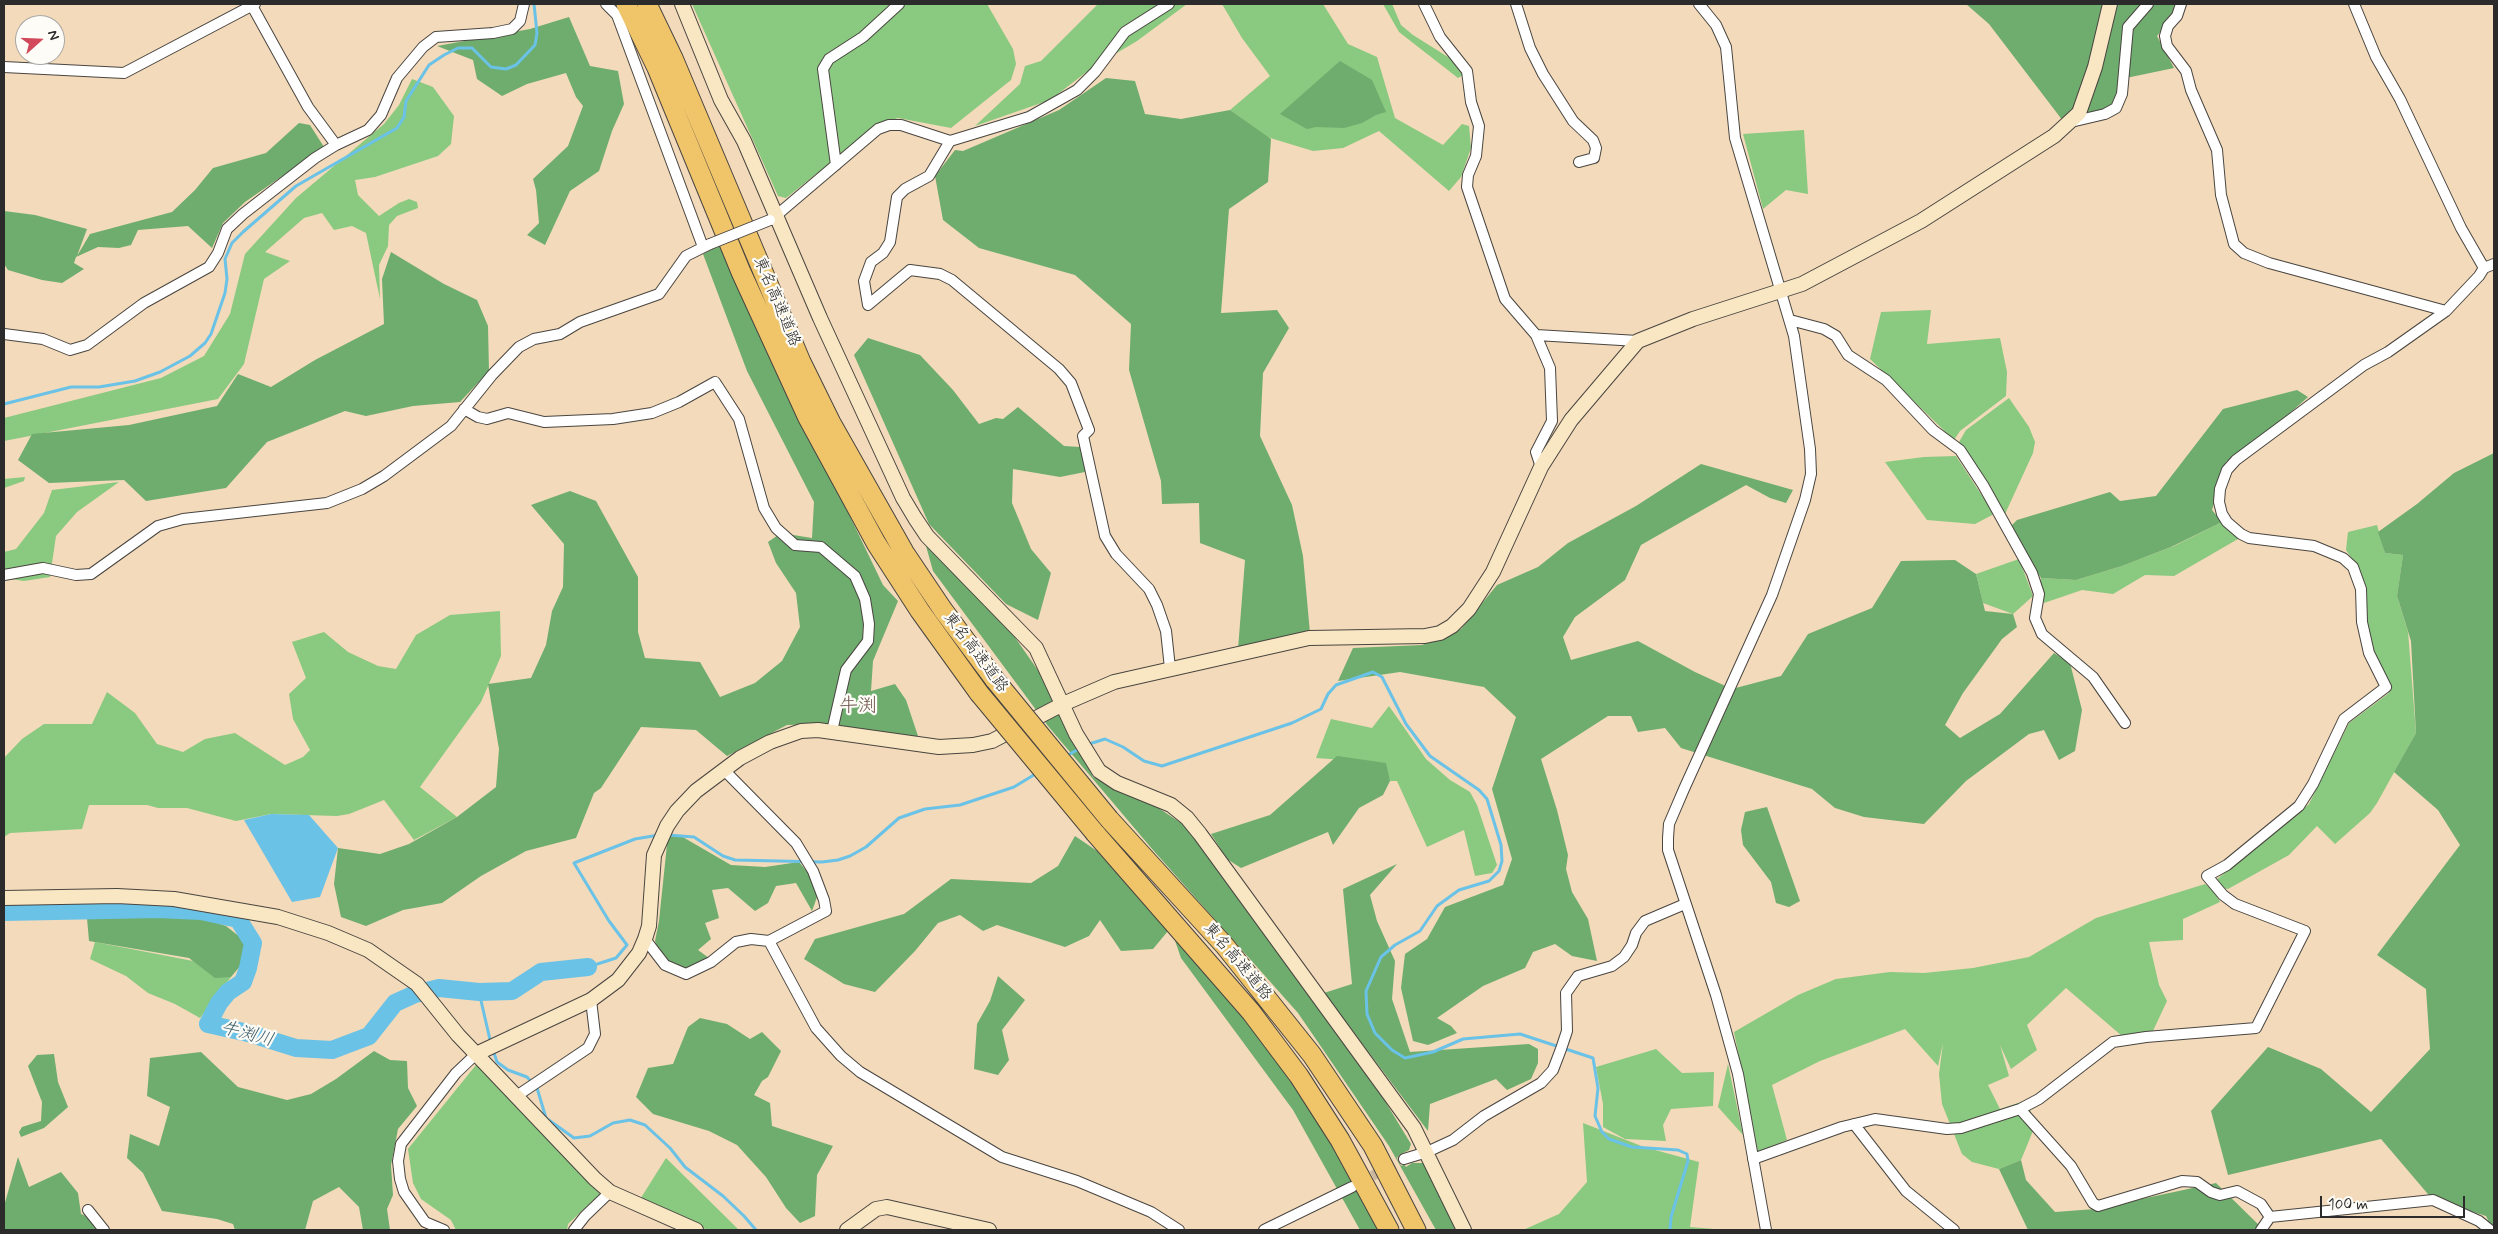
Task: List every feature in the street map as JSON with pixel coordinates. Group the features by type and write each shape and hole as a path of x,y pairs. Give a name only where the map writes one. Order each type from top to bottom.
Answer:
{"highway":[{"name":"東名高速道路","path":"626,4 657,68 741,272 808,418 876,543 920,611 979,693 1095,833 1252,1012 1299,1076 1340,1140 1390,1230"},
{"name":"東名高速道路","path":"647,4 673,58 801,362 830,423 904,552 943,610 995,680 1109,820 1225,946 1312,1055 1373,1146 1416,1230"}],"street":[{"path":"4,68 124,73 253,4 308,107 336,144"},
{"path":"4,334 43,339 70,350 86,345 144,303 209,266 218,253 227,229 280,184 336,144 368,130 382,115 397,78 423,47 436,37 493,33 512,29 520,21 524,4"},
{"path":"606,4 617,15 706,245"},
{"path":"682,4 712,82 744,141 773,219 907,505 927,536 1036,648 1076,734 1099,771 1117,783 1171,805 1187,818 1200,834 1393,1098 1427,1152 1464,1230"},
{"path":"836,165 823,69 829,59 863,37 899,4"},
{"path":"4,575 43,568 76,575 91,574 138,539 166,524 183,519 327,503 362,489 384,476 451,426 492,375 519,347 534,339 560,334 580,322 659,294 686,256 706,245 773,219 878,129 889,125 901,124 950,141 1029,117 1077,90 1095,72 1125,32 1169,4"},
{"path":"1424,4 1440,37 1467,71 1471,102 1479,126 1476,156 1468,174 1467,187 1505,299 1536,335 1550,368 1552,421 1536,452 1541,467"},
{"path":"1516,4 1530,48 1543,74 1573,121 1593,140 1596,148 1594,158 1579,162"},
{"path":"1699,4 1716,25 1726,48 1735,138 1790,320 1808,428 1811,474 1805,500 1772,595 1669,824 1668,850 1716,995 1736,1065 1766,1230"},
{"path":"1536,335 1638,341 1693,319 1782,292 1802,284 1921,222 2054,136 2079,113 2089,86 2110,4"},
{"path":"2071,122 2105,114 2116,108 2122,94 2128,28 2148,4"},
{"path":"2181,4 2177,16 2168,26 2165,36 2167,46 2186,71 2191,90 2216,150 2221,195 2234,244 2244,253 2269,263 2446,311"},
{"path":"1753,1159 1854,1124 1875,1119 1961,1128 2020,1109 2039,1099 2113,1042 2146,1037 2256,1028 2265,1011 2305,931 2235,904 2223,895 2207,876 2227,865 2299,806 2313,784 2344,719 2386,687 2369,653 2362,622 2360,589 2353,567 2343,558 2314,546 2249,538 2241,534 2227,522 2222,514 2219,502 2220,489 2227,470 2236,460 2364,365 2388,352 2446,311 2489,266 2461,228 2400,99 2376,57 2354,4"},
{"path":"950,141 929,176 905,189 897,197 890,242 883,253 871,262 864,281 868,305 910,270 940,274 952,280 1059,369 1071,382 1089,430 1083,436 1105,536 1116,554 1149,589 1157,605 1166,631 1170,668"},
{"path":"1790,320 1824,329 1836,336 1848,355 1886,380 1933,430 1960,450 1983,485 2032,573 2039,594 2035,618 2042,634 2093,677 2125,723"},
{"path":"444,1230 425,1222 404,1192 398,1161 401,1144 456,1073 476,1054 592,1000 618,980 639,953 645,939 649,926 654,855 666,826 690,796 724,770 770,742 801,731 832,731 940,747 966,746 992,741 1062,704 1114,682 1170,668 1309,638 1425,636 1440,633 1452,626 1469,609 1493,572 1541,467 1571,420 1638,341"},
{"path":"464,410 487,419 508,413 544,422 613,419 652,413 679,402 715,382 738,419 764,508 776,528 795,545 821,547 854,576 865,599 869,624 868,641 846,670 832,731"},
{"path":"645,939 665,964 686,974 711,962 736,942 751,939 769,941 826,911 813,871 796,843 724,770"},
{"path":"4,898 117,896 174,899 278,917 328,933 368,950 417,984 515,1097 610,1192 696,1230"},
{"path":"1404,1159 1427,1152 1453,1140 1484,1116 1517,1095 1541,1083 1553,1070 1564,1040 1567,1031 1566,993 1578,976 1612,966 1624,957 1632,945 1636,933 1645,921 1685,904"},
{"path":"769,941 816,1028 841,1056 860,1072 1002,1156 1077,1181 1151,1212 1179,1230"},
{"path":"515,1097 588,1048 595,1034 592,1000"},
{"path":"2020,1109 2071,1166 2094,1203 2098,1206 2182,1181 2197,1182 2211,1192 2220,1195 2237,1191 2261,1204 2270,1217"},
{"path":"1854,1124 1906,1191 1954,1230"},
{"path":"1264,1230 1352,1187"},
{"path":"574,1230 584,1216 610,1192"},
{"path":"2261,1230 2270,1217 2433,1200 2480,1221 2490,1230"},
{"path":"846,1230 876,1209 886,1207 989,1230"},
{"path":"88,1210 104,1230"}],"green space":[{"path":"692,4 987,4 1013,49 1016,64 1011,80 951,128 898,118 879,124 786,198 778,196"},
{"path":"1098,4 1187,4 1137,41 1093,67 1050,100 975,126 1020,84 1025,66 1041,61"},
{"path":"1222,4 1323,4 1348,44 1377,57 1395,118 1443,145 1462,124 1469,126 1471,148 1461,177 1449,191 1379,131 1343,148 1313,151 1267,137 1230,110 1270,76 1242,38"},
{"path":"1383,4 1392,4 1401,25 1413,35 1456,62 1467,73 1458,78 1399,32"},
{"path":"1966,4 2178,4 2177,12 2157,36 2174,68 2126,78 2113,105 2086,116 2063,121 1989,24"},
{"path":"569,17 590,66 618,71 624,104 612,131 599,171 570,191 545,245 527,235 539,223 533,179 568,146 583,106 576,97 566,73 527,84 502,96 477,79 473,60 437,46 530,29"},
{"path":"1340,61 1372,80 1386,112 1362,123 1344,128 1316,127 1307,129 1280,114"},
{"path":"1106,78 1135,81 1145,114 1181,119 1230,110 1271,139 1268,182 1229,209 1221,313 1277,310 1289,328 1263,373 1260,436 1292,505 1303,556 1310,633 1238,649 1245,560 1200,543 1199,503 1162,504 1161,481 1129,370 1131,324 1075,275 979,248 943,220 935,176 955,150 963,151 1059,110"},
{"path":"412,79 433,87 454,116 451,144 438,156 375,177 355,180 358,195 379,216 409,199 417,202 418,208 397,216 389,225 388,246 379,265 380,299 366,233 352,226 334,230 322,213 304,218 265,252 290,261 264,279 244,364 218,399 4,441 4,418 161,378 204,356 230,314 245,254 296,198 384,124 399,105"},
{"path":"299,123 310,125 324,147 245,202 223,223 212,248 188,226 138,230 131,245 119,248 98,247 76,257 74,263 84,269 62,283 42,280 8,270 4,264 4,211 35,215 87,229 77,256 90,234 172,212 195,190 213,168 266,153"},
{"path":"1804,130 1808,194 1786,190 1763,209 1743,134"},
{"path":"719,245 883,585 898,601 873,661 871,691 895,684 906,700 919,739 829,724 787,725 727,756 696,730 641,727 601,788 594,793 576,838 526,851 481,876 442,903 403,910 366,926 341,917 334,884 338,848 380,854 409,844 457,817 496,787 499,749 488,684 531,678 546,645 552,611 563,587 564,544 531,505 570,491 596,501 638,577 638,632 645,658 700,662 720,697 755,683 782,661 800,627 796,593 776,563 768,542 781,533 812,538 814,502 747,371 703,254"},
{"path":"391,252 444,284 477,300 488,326 489,371 460,402 413,406 366,416 345,411 267,442 226,488 146,501 124,480 49,483 18,460 32,434 129,425 217,406 238,374 271,387 315,360 384,324 382,279"},
{"path":"1931,310 1927,344 2000,338 2007,372 2006,396 1960,431 1954,440 1870,359 1881,312"},
{"path":"868,338 920,355 953,390 979,424 996,418 1003,419 1018,407 1064,446 1080,447 1084,455 1085,472 1060,477 1013,469 1012,503 1031,549 1051,573 1038,620 1006,604 929,524 854,355"},
{"path":"2297,390 2308,397 2273,428 2226,462 2212,510 2222,522 2171,547 2122,566 2076,580 2041,578 2010,527 2017,520 2110,492 2120,501 2156,496 2223,409"},
{"path":"2009,398 2029,427 2035,442 2033,453 2005,514 1986,479 1959,442 1966,430"},
{"path":"2494,453 2493,1230 2486,1216 2433,1200 2381,1139 2228,1175 2211,1111 2268,1047 2321,1069 2371,1112 2430,1049 2426,989 2377,955 2460,845 2438,810 2394,772 2416,733 2411,641 2397,596 2403,555 2385,553 2378,532 2417,504 2454,473"},
{"path":"1956,456 1994,514 1975,524 1927,520 1885,462 1924,457"},
{"path":"1701,464 1793,490 1786,503 1770,498 1746,485 1641,545 1625,580 1575,617 1563,637 1571,660 1638,641 1695,672 1732,689 1781,676 1808,634 1872,608 1901,561 1955,560 1976,574 1985,611 2013,614 2017,627 2002,639 1963,693 1945,725 1960,738 2000,714 2054,653 2070,663 2082,710 2075,751 2059,760 2044,730 2029,734 1966,781 1924,824 1864,817 1835,808 1812,789 1681,748 1665,728 1638,732 1631,716 1608,716 1541,759 1557,810 1568,855 1566,869 1572,892 1588,919 1597,961 1572,956 1555,944 1533,952 1525,968 1483,986 1437,1018 1451,1026 1457,1033 1428,1045 1413,1041 1401,988 1405,954 1427,939 1445,907 1503,885 1512,859 1492,789 1516,717 1484,687 1400,672 1338,681 1353,648 1422,645 1461,629 1497,585 1538,567 1568,543 1636,506"},
{"path":"25,477 24,481 4,488 4,479"},
{"path":"119,482 77,512 56,536 50,577 24,581 4,578 4,552 16,549 44,513 52,490"},
{"path":"2222,522 2238,539 2174,576 2145,575 2113,594 2082,590 2044,603 2040,584 2041,578 2076,580 2122,566 2174,546"},
{"path":"2377,525 2385,553 2403,555 2397,596 2408,632 2416,733 2370,813 2335,844 2317,826 2289,855 2228,889 2222,888 2216,880 2309,804 2349,723 2389,693 2370,641 2359,570 2346,550 2348,532"},
{"path":"926,546 1009,629 1042,676 1093,777 1157,807 1184,825 1383,1098 1411,1144 1409,1150 1399,1155 1406,1167 1412,1163 1423,1163 1456,1230 1436,1230 1389,1146 1298,1013 1153,850 1048,726 933,571"},
{"path":"2019,559 2033,596 2013,614 1983,603 1976,574"},
{"path":"500,611 501,656 481,702 420,787 457,817 414,840 384,800 349,814 337,816 271,814 236,821 187,808 158,808 147,805 89,805 82,829 10,833 4,837 4,758 22,739 44,724 92,724 107,692 135,713 157,744 183,752 205,739 235,733 285,765 303,757 310,750 293,719 289,694 306,678 292,642 324,632 348,652 378,666 396,669 416,635 450,615"},
{"path":"1389,706 1426,759 1450,780 1470,792 1477,805 1497,865 1492,873 1475,876 1464,830 1427,847 1397,781 1390,781 1384,763 1316,758 1331,719 1372,728"},
{"path":"1337,756 1386,763 1390,781 1383,795 1359,808 1333,845 1328,832 1241,868 1227,859 1211,834 1270,815"},
{"path":"1767,807 1800,901 1789,907 1776,903 1771,882 1743,845 1741,830 1745,812"},
{"path":"668,835 681,836 731,865 765,867 799,862 809,874 817,897 812,911 796,883 776,886 768,903 755,911 728,888 712,890 719,918 705,923 711,939 698,950 709,958 705,968 678,969 661,956 655,941 659,921"},
{"path":"1075,836 1097,851 1168,931 1153,949 1121,951 1100,920 1089,936 1065,947 997,925 983,931 960,915 938,923 915,951 875,992 844,984 804,959 815,939 904,914 951,879 1031,883 1058,866"},
{"path":"1397,864 1370,895 1377,921 1395,961 1392,999 1410,1052 1529,1044 1538,1049 1538,1063 1531,1079 1507,1090 1496,1079 1430,1104 1428,1131 1324,993 1352,984 1343,889"},
{"path":"2205,884 2214,891 2220,902 2183,919 2183,940 2149,942 2159,985 2167,1001 2152,1033 2122,1036 2066,988 2027,1025 2037,1050 2011,1069 2000,1045 2009,1076 1988,1085 2000,1109 2027,1100 2035,1126 2021,1160 1999,1169 1972,1162 1962,1154 1942,1104 1939,1074 1943,1043 1938,1066 1905,1029 1820,1061 1772,1085 1787,1140 1758,1152 1734,1032 1798,995 1836,979 1890,972 1924,973 1973,968 2029,957 2096,918"},
{"path":"168,917 204,919 226,926 245,941 241,965 231,977 215,978 189,958 89,941 87,918"},
{"path":"1172,932 1266,1042 1345,1159 1382,1230 1360,1230 1293,1110 1181,958"},
{"path":"95,942 193,961 231,977 200,1018 175,1004 148,993 126,976 90,959"},
{"path":"998,976 1025,1000 1002,1030 1009,1060 998,1075 974,1069 977,1024 990,1001"},
{"path":"700,1018 727,1024 750,1039 762,1032 781,1051 768,1077 762,1081 754,1095 770,1103 772,1126 833,1146 817,1175 815,1216 800,1223 786,1208 766,1177 737,1145 709,1131 653,1114 636,1097 648,1068 673,1064 688,1027"},
{"path":"1656,1049 1682,1073 1714,1072 1713,1106 1671,1109 1663,1125 1666,1141 1625,1139 1603,1127 1603,1104 1596,1067"},
{"path":"374,1051 390,1060 407,1061 408,1088 417,1106 398,1129 391,1165 393,1195 387,1209 390,1230 363,1230 359,1207 339,1187 313,1201 305,1230 235,1230 233,1224 217,1219 162,1211 143,1173 127,1158 130,1134 159,1146 170,1107 147,1096 150,1058 201,1052 238,1087 287,1100 311,1094 336,1079"},
{"path":"54,1054 58,1082 68,1107 44,1128 21,1137 19,1132 22,1127 41,1121 42,1102 28,1066 37,1055"},
{"path":"1728,1064 1743,1135 1718,1107"},
{"path":"476,1065 600,1194 568,1224 567,1230 456,1230 451,1220 421,1199 413,1183 408,1149"},
{"path":"1583,1123 1644,1147 1699,1162 1690,1227 1726,1230 1523,1230 1559,1214 1587,1182"},
{"path":"18,1157 29,1187 61,1172 78,1193 81,1214 92,1218 101,1230 4,1230 4,1206"},
{"path":"666,1158 739,1230 708,1230 639,1201"},
{"path":"2021,1160 2026,1180 2055,1212 2095,1209 2216,1183 2264,1230 2028,1230 1999,1169"}],"water":[{"path":"271,814 309,815 338,848 320,897 292,902 244,820"}],"waterway":[{"path":"4,404 71,387 99,387 135,381 160,372 190,356 205,343 211,334 225,293 227,279 225,259 232,243 296,186 397,128 404,117 406,101 429,65 444,55 458,48 472,48 491,67 506,69 516,65 535,45 537,33 534,4"},
{"path":"1086,745 1105,739 1123,747 1144,761 1162,766 1292,723 1321,709 1328,694 1336,685 1373,672 1382,677 1406,724 1430,756 1479,790 1487,799 1501,845 1502,861 1499,871 1489,881 1459,890 1437,906 1420,931 1395,945 1381,957 1366,991 1367,1014 1375,1033 1392,1050 1405,1058 1433,1052 1463,1039 1520,1034 1593,1058 1598,1088 1595,1116 1602,1132 1609,1139 1632,1147 1678,1150 1687,1154 1688,1161 1671,1217 1670,1230"},
{"path":"1066,756 1081,748"},
{"path":"668,835 694,837 723,856 735,860 822,862 838,860 866,847 899,818 925,809 960,805 1014,787 1037,773"},
{"path":"588,967 616,958 627,945 609,921 574,863 635,839 659,835"},
{"name":"牛渕川","path":"4,912 158,909 201,911 238,919 253,943 248,968 243,982 228,992 219,1003 208,1024 248,1033 296,1048 332,1050 369,1036 395,1003 415,994 439,988 479,992 512,991 541,972 588,967"},
{"path":"479,992 491,1044"},
{"path":"493,1050 497,1062 508,1070 527,1077 537,1088 546,1118 574,1138 590,1136 613,1123 630,1120 645,1125 670,1148 685,1167 723,1196 756,1230"}],"tunnel":[{"path":"1359,1183 1404,1159"}],"district":[{"name":"牛渕","path":"858,707"}]}
